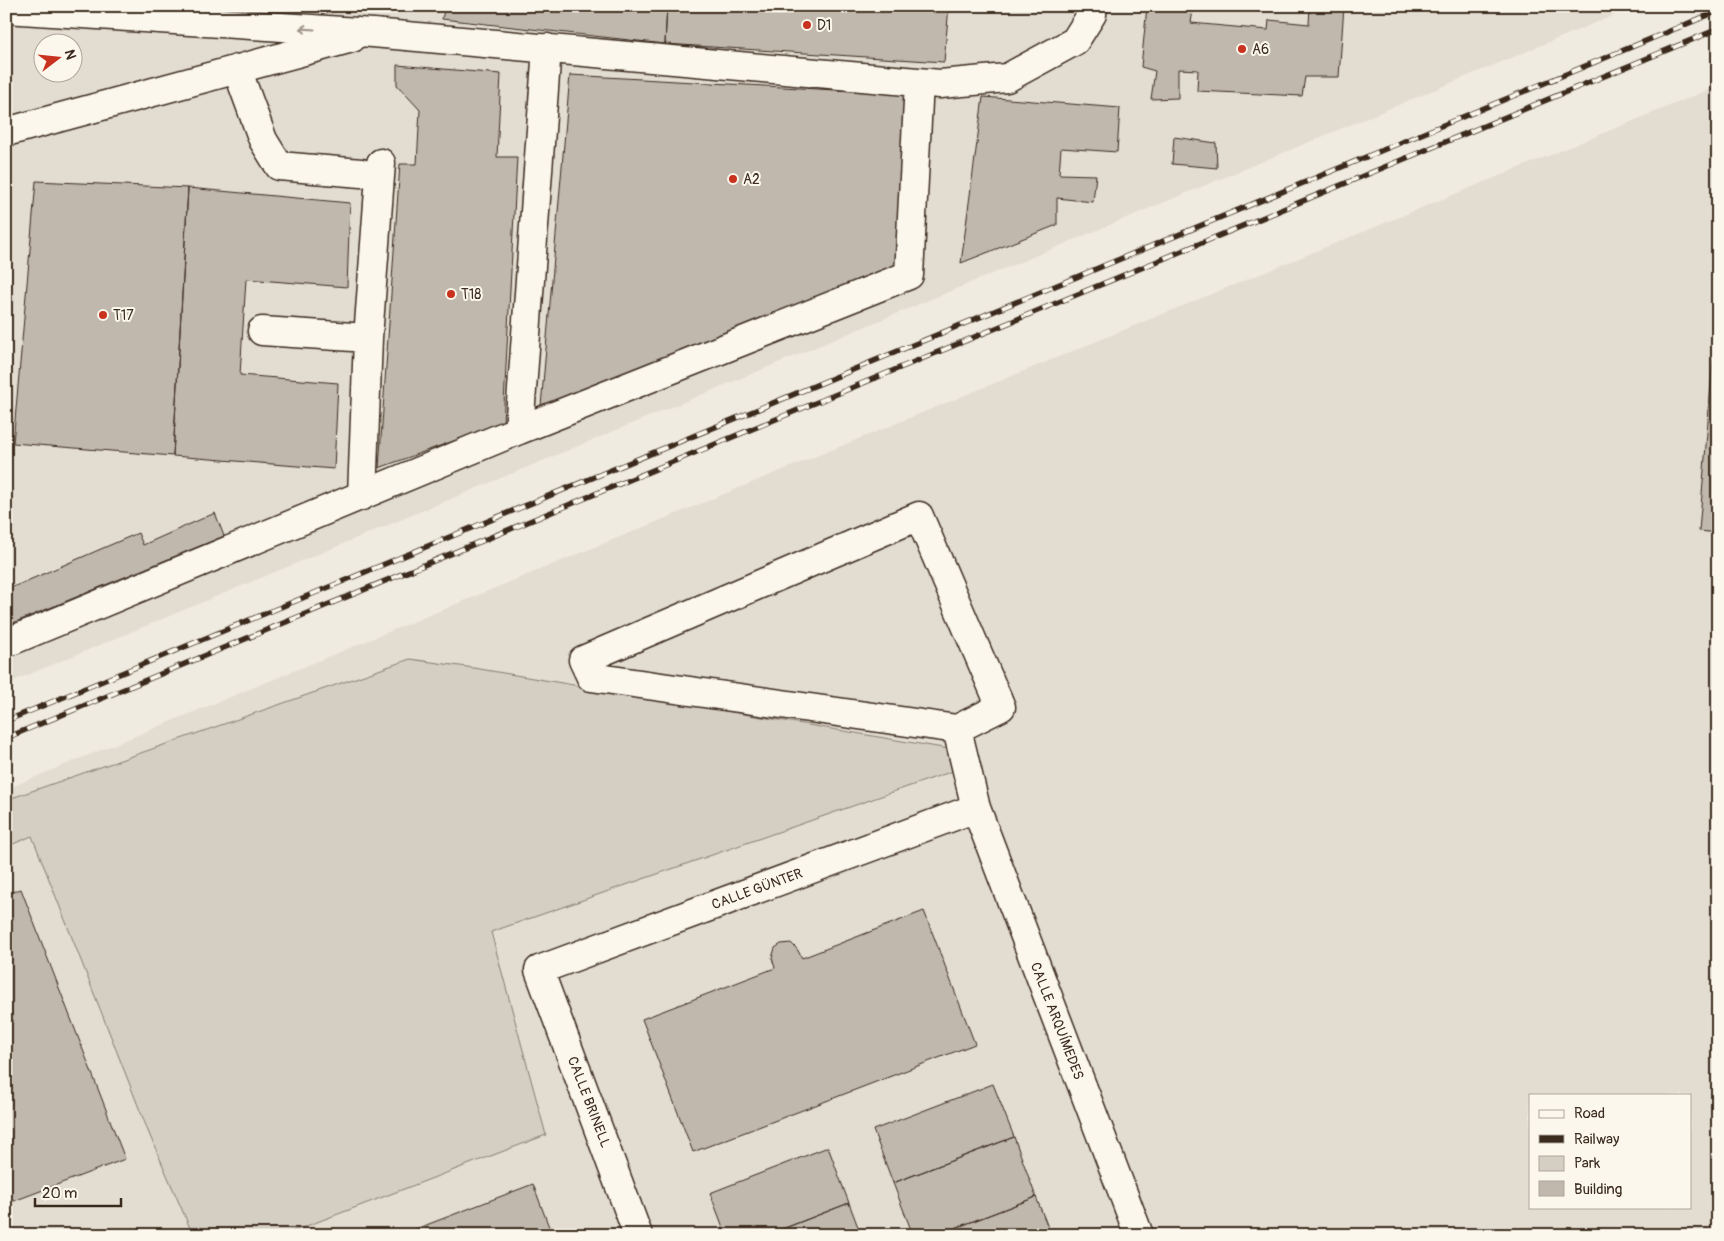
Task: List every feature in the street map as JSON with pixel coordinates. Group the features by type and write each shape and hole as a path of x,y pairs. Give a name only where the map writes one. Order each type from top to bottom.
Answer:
{"street":[{"path":"6,9 373,33 940,84 1007,78 1075,41 1092,14 1093,6"},
{"path":"6,132 373,33"},
{"path":"519,430 547,48"},
{"path":"237,69 263,140 279,166 371,168 368,338 362,496"},
{"path":"6,643 519,430 909,275 919,82"},
{"path":"262,331 368,338"},
{"path":"919,516 1000,707 957,729 591,677 583,660 919,516"},
{"name":"CALLE ARQUÍMEDES","path":"957,729 976,808 1139,1235"},
{"name":"CALLE GÜNTER","path":"539,970 976,808"},
{"name":"CALLE BRINELL","path":"539,970 638,1235"}],"shaded area":[{"path":"6,6 1636,6 6,684"},
{"path":"1718,86 1718,1235 6,1235 6,789"}],"green space":[{"path":"410,659 474,668 949,749 956,770 491,932 546,1135 283,1235 193,1235 150,1136 32,836 6,847 6,800"}],"building":[{"path":"445,6 667,6 665,44 442,19"},
{"name":"D1","path":"667,6 949,6 944,62 665,44"},
{"name":"A6","path":"1147,6 1167,6 1193,10 1191,23 1268,30 1269,20 1309,24 1310,6 1344,6 1339,77 1305,77 1302,96 1197,91 1198,70 1178,69 1178,98 1151,99 1155,71 1141,67"},
{"name":"T18","path":"397,65 501,74 497,157 517,157 503,423 379,468 400,164 417,164 420,110 397,85"},
{"name":"A2","path":"570,75 906,94 906,265 541,406"},
{"path":"983,97 1120,108 1117,152 1061,148 1059,174 1096,175 1093,202 1057,198 1057,225 961,263"},
{"path":"1174,137 1216,143 1217,168 1172,164"},
{"name":"T17","path":"36,181 188,188 173,456 13,443"},
{"path":"188,188 350,203 347,287 246,279 240,375 338,383 334,469 173,456"},
{"path":"1718,298 1718,533 1699,531"},
{"path":"215,513 224,536 6,626 6,590 138,533 143,545"},
{"path":"21,889 125,1159 6,1204 6,894"},
{"path":"924,911 975,1044 693,1152 642,1019 775,968 772,958 775,948 781,944 791,943 802,958"},
{"path":"993,1084 1014,1137 893,1183 873,1130"},
{"path":"1014,1137 1036,1197 937,1235 913,1235 893,1183"},
{"path":"828,1147 849,1203 767,1235 726,1235 710,1193"},
{"path":"533,1184 552,1235 409,1235 408,1232"},
{"path":"1036,1197 1051,1235 937,1235"},
{"path":"849,1203 861,1235 767,1235"}],"railway":[{"path":"6,721 1718,11"},
{"path":"6,738 1718,29"}],"place":[{"name":"D1","path":"807,25"},
{"name":"A6","path":"1242,49"},
{"name":"A2","path":"733,179"},
{"name":"T18","path":"451,294"},
{"name":"T17","path":"103,315"}]}
